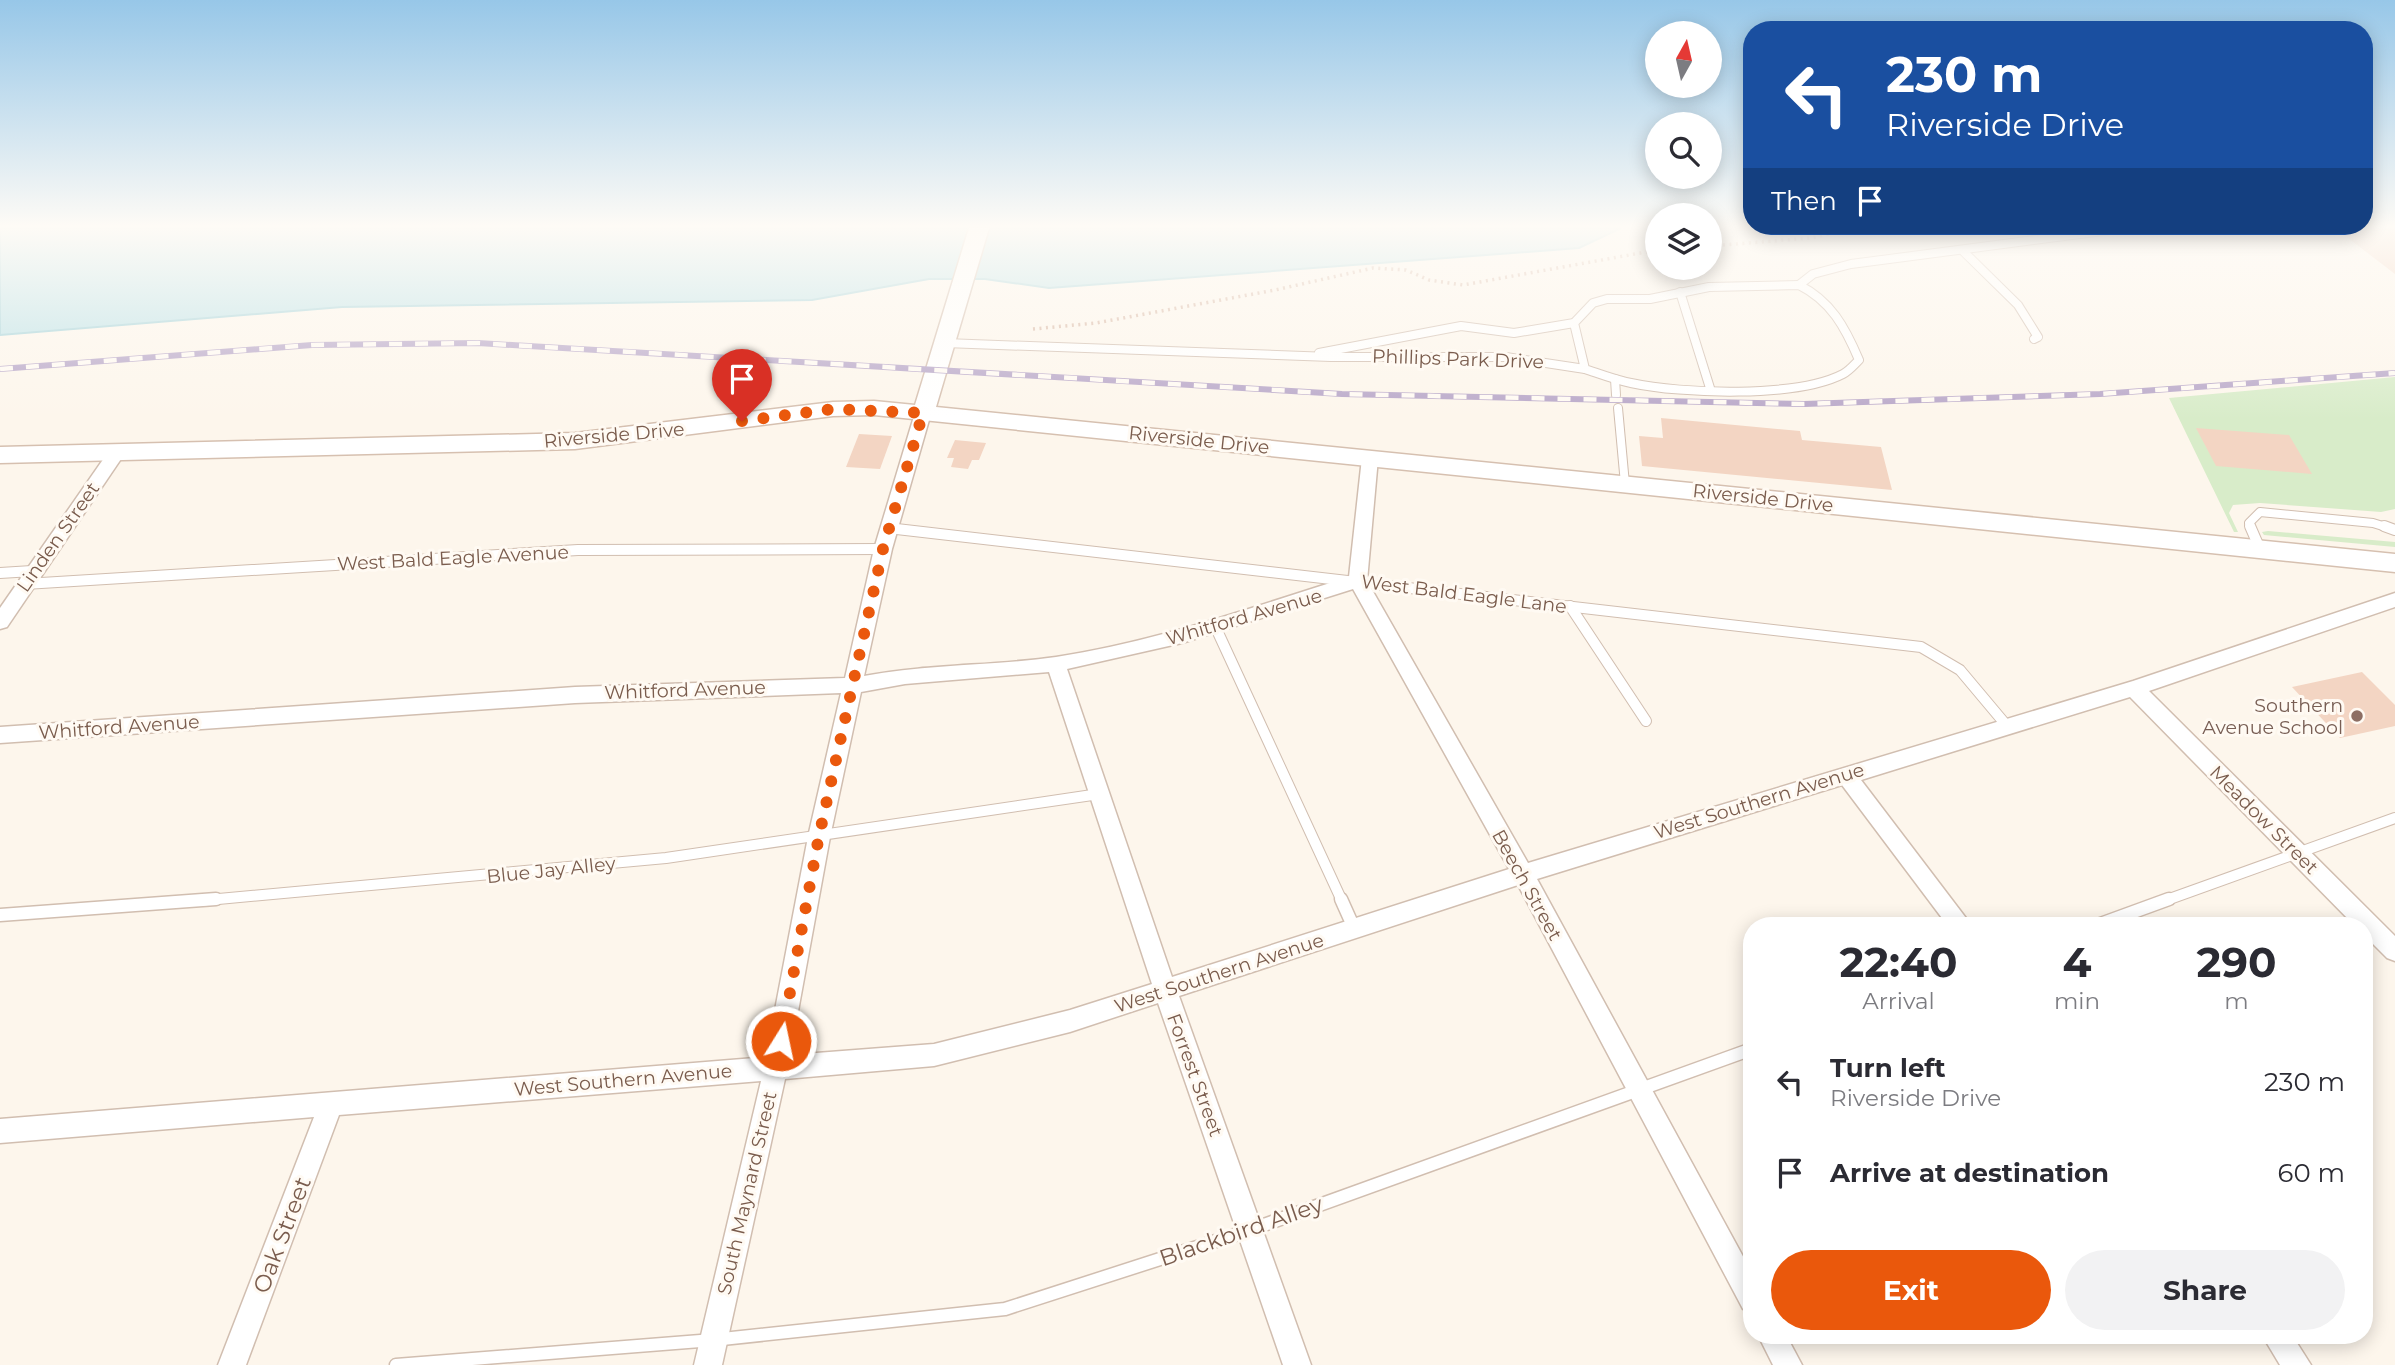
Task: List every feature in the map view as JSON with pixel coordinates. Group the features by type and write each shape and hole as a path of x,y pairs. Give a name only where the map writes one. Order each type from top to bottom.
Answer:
{"main road":[{"name":"South Maynard Street","path":"923,413 960,292"},
{"name":"Riverside Drive","path":"0,454 575,441 675,431 833,409 923,413 2395,563"}],"street":[{"name":"South Maynard Street","path":"708,1365 776,1066 819,836 886,539 923,413"},
{"name":"Linden Street","path":"0,622 117,452"},
{"path":"1358,582 1370,458"},
{"name":"Whitford Avenue","path":"0,734 575,695 855,685 905,676 1056,664 1215,626 1358,582"},
{"name":"Beech Street","path":"1358,582 1523,874 1636,1089 1743,1284"},
{"name":"West Southern Avenue","path":"0,1131 934,1055 968,1049 1165,990 1844,774 2134,688 2395,600"},
{"name":"Forrest Street","path":"1056,664 1165,990 1297,1365"},
{"name":"Meadow Street","path":"2134,688 2361,917"},
{"path":"1844,774 1954,917"},
{"name":"Meadow Street","path":"2373,929 2395,951"},
{"name":"Oak Street","path":"232,1365 331,1104"},
{"path":"1776,1344 1788,1365"},
{"path":"2281,1344 2297,1365"}],"lane":[{"path":"1308,356 1437,328 1461,326 1514,333 1574,323 1593,303 1607,299 1650,299 1680,292 1710,388"},
{"name":"Phillips Park Drive","path":"944,343 1308,356 1459,356 1547,361 1639,384 1710,388 1803,387 1833,381 1856,367 1858,352 1847,331 1819,295 1812,292"},
{"path":"2005,292 2037,329 2038,337 2034,339"},
{"path":"1574,323 1585,370"},
{"path":"1615,379 1616,395"},
{"path":"1618,408 1625,484"},
{"path":"2260,549 2249,523 2260,512 2373,523 2395,530"},
{"name":"West Bald Eagle Avenue","path":"0,573 28,578 565,551 886,539"},
{"name":"West Bald Eagle Lane","path":"886,539 1358,582 1922,647 1958,666 1978,685 2007,726"},
{"path":"1570,606 1646,721"},
{"path":"1215,626 1354,929"},
{"name":"Blue Jay Alley","path":"0,915 526,873 666,858 1099,794"},
{"path":"2121,917 2299,855 2395,818"},
{"name":"Blackbird Alley","path":"396,1365 713,1340 1005,1309 1250,1230 1743,1052"}],"path":[{"path":"1026,330 1096,323 1266,292"}],"green space":[{"path":"2395,377 2395,509 2381,512 2260,503 2233,505 2229,513 2238,532 2234,532 2169,398"},
{"path":"2262,532 2395,542 2395,547 2264,535"}],"water":[{"path":"0,292 858,292 812,300 342,307 0,335"}],"building":[{"path":"1661,418 1800,431 1802,440 1881,447 1892,490 1642,466 1639,436 1663,438"},
{"path":"2196,428 2289,435 2312,474 2216,466"},
{"path":"859,434 892,436 880,469 846,467"},
{"path":"955,440 986,443 979,460 972,460 968,469 951,467 954,458 947,458"},
{"name":"Southern Avenue School","path":"2362,672 2395,705 2395,726 2340,738 2292,687"}],"railway":[{"path":"0,369 312,345 478,343 1342,394 1804,404 2100,394 2395,373"}],"place":[{"name":"Southern Avenue School","path":"2357,716"}],"route":[{"path":"742,421 833,409 874,408 923,413 883,549 855,685 819,836 781,1041"}]}
